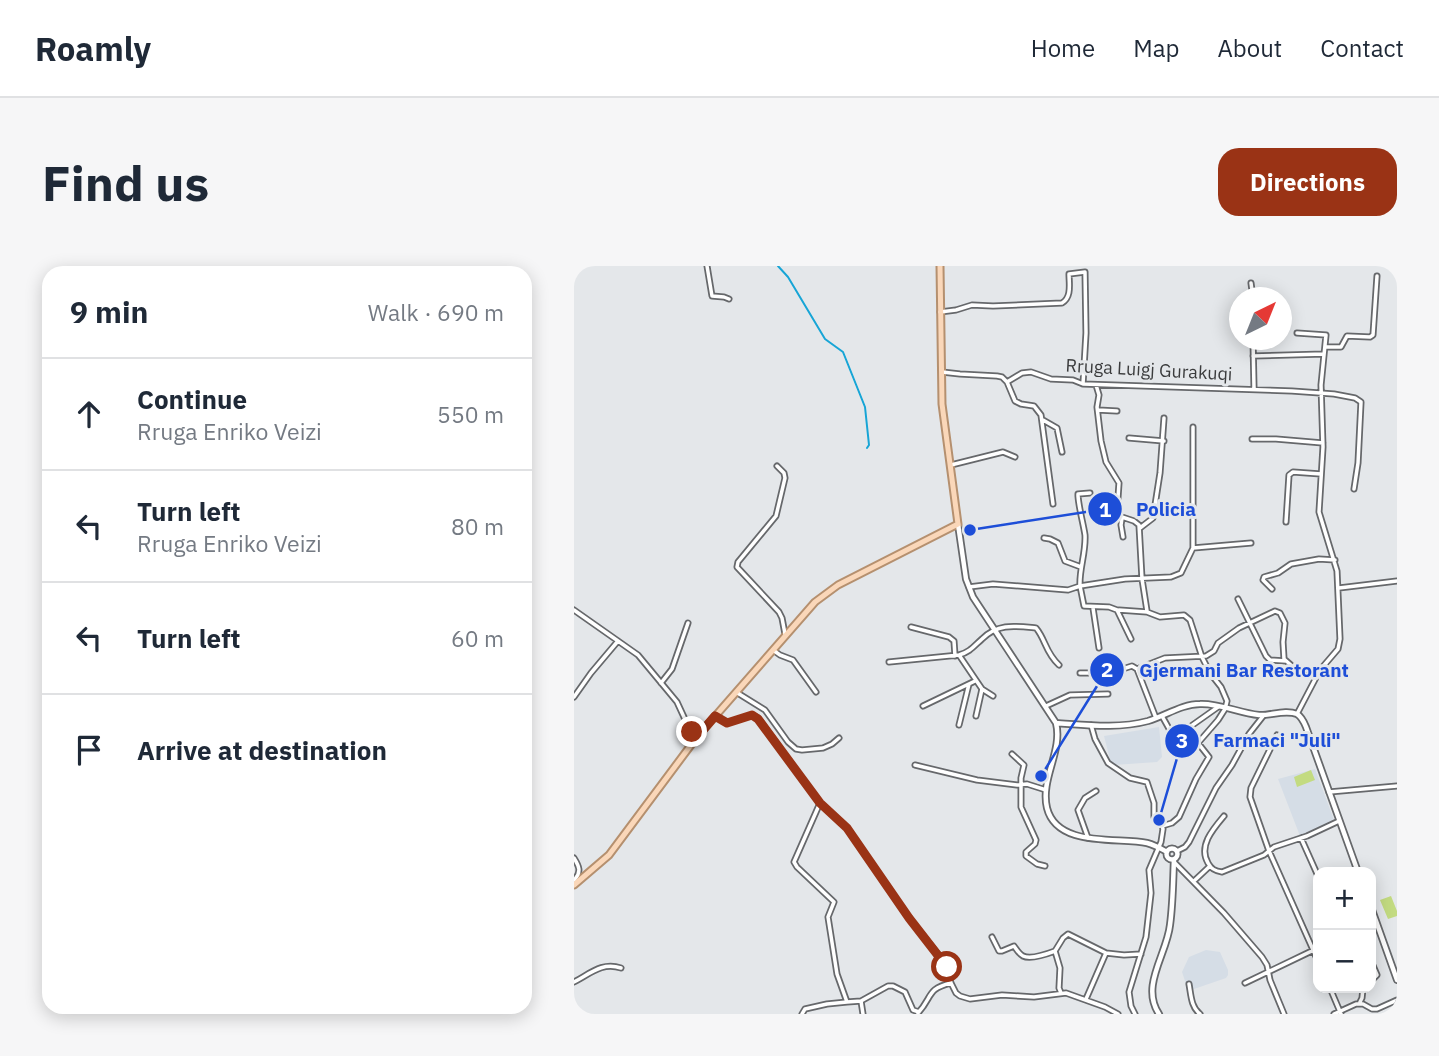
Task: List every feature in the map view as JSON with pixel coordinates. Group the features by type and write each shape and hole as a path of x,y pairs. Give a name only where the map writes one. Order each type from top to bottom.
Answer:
{"main road":[{"path":"940,266 943,422 968,587 1056,723 1058,739 1046,790 1047,810 1054,822 1071,833 1088,838 1145,842 1167,852 1169,858 1174,861"},
{"path":"574,882 609,855 697,737 815,602 826,592 958,524"},
{"path":"1056,723 1119,726 1142,723 1197,704 1242,713 1297,714 1306,727 1356,867"},
{"path":"1159,1014 1152,1001 1153,987 1170,926 1174,861 1177,856 1177,851 1171,848 1167,852"},
{"path":"1376,929 1397,980"}],"street":[{"path":"707,266 712,296 729,299"},
{"path":"940,312 972,305 1062,303 1069,296 1069,274 1085,272 1083,384"},
{"path":"1325,347 1341,348 1347,336 1373,335 1377,276"},
{"path":"1251,283 1252,287"},
{"path":"1297,333 1326,335 1321,393 1323,443 1319,512 1335,559 1339,588 1339,645 1315,678 1297,714"},
{"path":"1253,350 1254,388"},
{"path":"1253,356 1324,354"},
{"name":"Rruga Luigj Gurakuqi","path":"940,371 997,376 1007,382 1027,372 1083,384 1254,388 1355,398 1361,402 1354,489"},
{"path":"1007,382 1014,401 1034,406 1040,411 1053,505"},
{"path":"1096,385 1099,395 1100,435 1107,463 1119,483 1117,512 1122,518 1136,522 1140,528 1142,579 1147,612"},
{"path":"1098,410 1117,411"},
{"path":"1140,528 1153,518 1164,441 1164,418"},
{"path":"1043,420 1057,428 1062,453"},
{"path":"968,587 993,584 1068,590 1125,579 1179,575 1192,548 1193,427"},
{"path":"1129,438 1164,441"},
{"path":"1252,439 1323,443"},
{"path":"949,465 1003,452 1016,457"},
{"path":"777,466 785,478 776,516 737,565 781,615 785,635"},
{"path":"1286,522 1289,475 1293,472 1321,474"},
{"path":"1090,493 1078,496 1085,551 1080,586 1084,606 1147,612 1160,617 1179,615 1188,618 1202,657 1227,701 1215,724 1198,743 1209,757 1194,783 1182,814 1175,822 1162,826"},
{"path":"1122,518 1123,537"},
{"path":"1044,538 1058,543 1065,561 1081,567"},
{"path":"1192,548 1251,543"},
{"path":"1272,589 1263,580 1264,577 1278,573 1291,564 1335,559"},
{"path":"1339,588 1397,581"},
{"path":"1238,599 1267,659 1286,661 1292,666 1307,670 1315,678"},
{"path":"1093,608 1099,648"},
{"path":"574,610 638,655 677,702 689,728 697,737"},
{"path":"1117,610 1131,639"},
{"path":"1137,669 1165,658 1209,655 1218,643 1239,628 1275,611 1280,613 1285,623 1283,648 1286,661"},
{"path":"661,683 672,669 688,623"},
{"path":"889,662 957,656 972,650 983,637 1002,626 1036,628 1051,657 1059,665"},
{"path":"911,627 949,637 954,641 957,656 982,689 993,696"},
{"path":"574,696 619,640"},
{"path":"773,650 793,660 816,692"},
{"path":"1080,673 1110,673 1132,666 1137,669 1156,718"},
{"path":"923,706 975,681"},
{"path":"959,725 969,684"},
{"path":"976,716 982,689"},
{"path":"736,692 765,710 796,749 824,748 839,737"},
{"path":"1046,706 1070,695 1108,694"},
{"path":"1162,716 1172,734 1177,736 1218,707"},
{"path":"715,716 727,723 752,715 758,719 820,803 847,828 909,918 945,963 956,993 970,999 1002,995 1034,997 1071,994 1118,1014"},
{"path":"1177,851 1189,842 1216,788 1264,715"},
{"path":"1091,725 1108,763 1130,778 1147,782 1154,803 1154,817 1162,826 1161,842 1149,870 1151,893 1146,937 1129,992 1135,1014"},
{"path":"1277,734 1251,788 1250,797 1269,851 1313,943"},
{"path":"1012,754 1024,765 1021,807 1036,842 1028,849 1026,856 1045,866"},
{"path":"915,765 977,780 1027,784 1046,790"},
{"path":"1329,792 1397,786"},
{"path":"1088,838 1078,810 1085,798 1096,791"},
{"path":"820,803 794,862 834,902 828,917 837,974 847,1002"},
{"path":"1224,816 1203,847 1210,866 1222,872 1339,821"},
{"path":"1301,838 1314,867"},
{"path":"574,858 580,869 574,882"},
{"path":"1174,861 1262,957 1284,1014"},
{"path":"1194,881 1210,866"},
{"path":"992,937 999,951 1014,946 1026,957 1055,951 1068,934 1106,953 1141,954"},
{"path":"1245,983 1313,950"},
{"path":"1055,951 1060,968 1061,994"},
{"path":"1085,1000 1106,953"},
{"path":"574,982 603,966 621,968"},
{"path":"802,1014 805,1009 827,1004 861,1001 888,986 905,992 913,1010 918,1013 932,990 951,983"},
{"path":"1189,984 1192,1004 1200,1014"},
{"path":"1332,993 1340,1013"},
{"path":"1334,1014 1360,1003 1362,993"},
{"path":"1360,1003 1377,1009 1397,1000"},
{"path":"861,1001 863,1014"}],"shaded area":[{"path":"1159,727 1162,757 1157,762 1111,763 1104,736"},
{"path":"1315,769 1334,820 1300,836 1278,779"},
{"path":"1206,950 1220,952 1228,975 1191,990 1182,972 1189,957"}],"green space":[{"path":"1311,770 1315,780 1297,787 1294,777"},
{"path":"1391,896 1397,916 1388,919 1380,900"}],"waterway":[{"path":"778,266 788,277 825,339 843,352 865,407 869,445 867,448"}],"place":[{"name":"Policia","path":"970,530"},
{"name":"Gjermani Bar Restorant","path":"1041,776"},
{"name":"Farmaci \"Juli\"","path":"1159,820"}],"route":[{"path":"692,732 697,737 715,716 722,722 732,723 755,716 820,803 841,820 909,918 947,967"}]}
